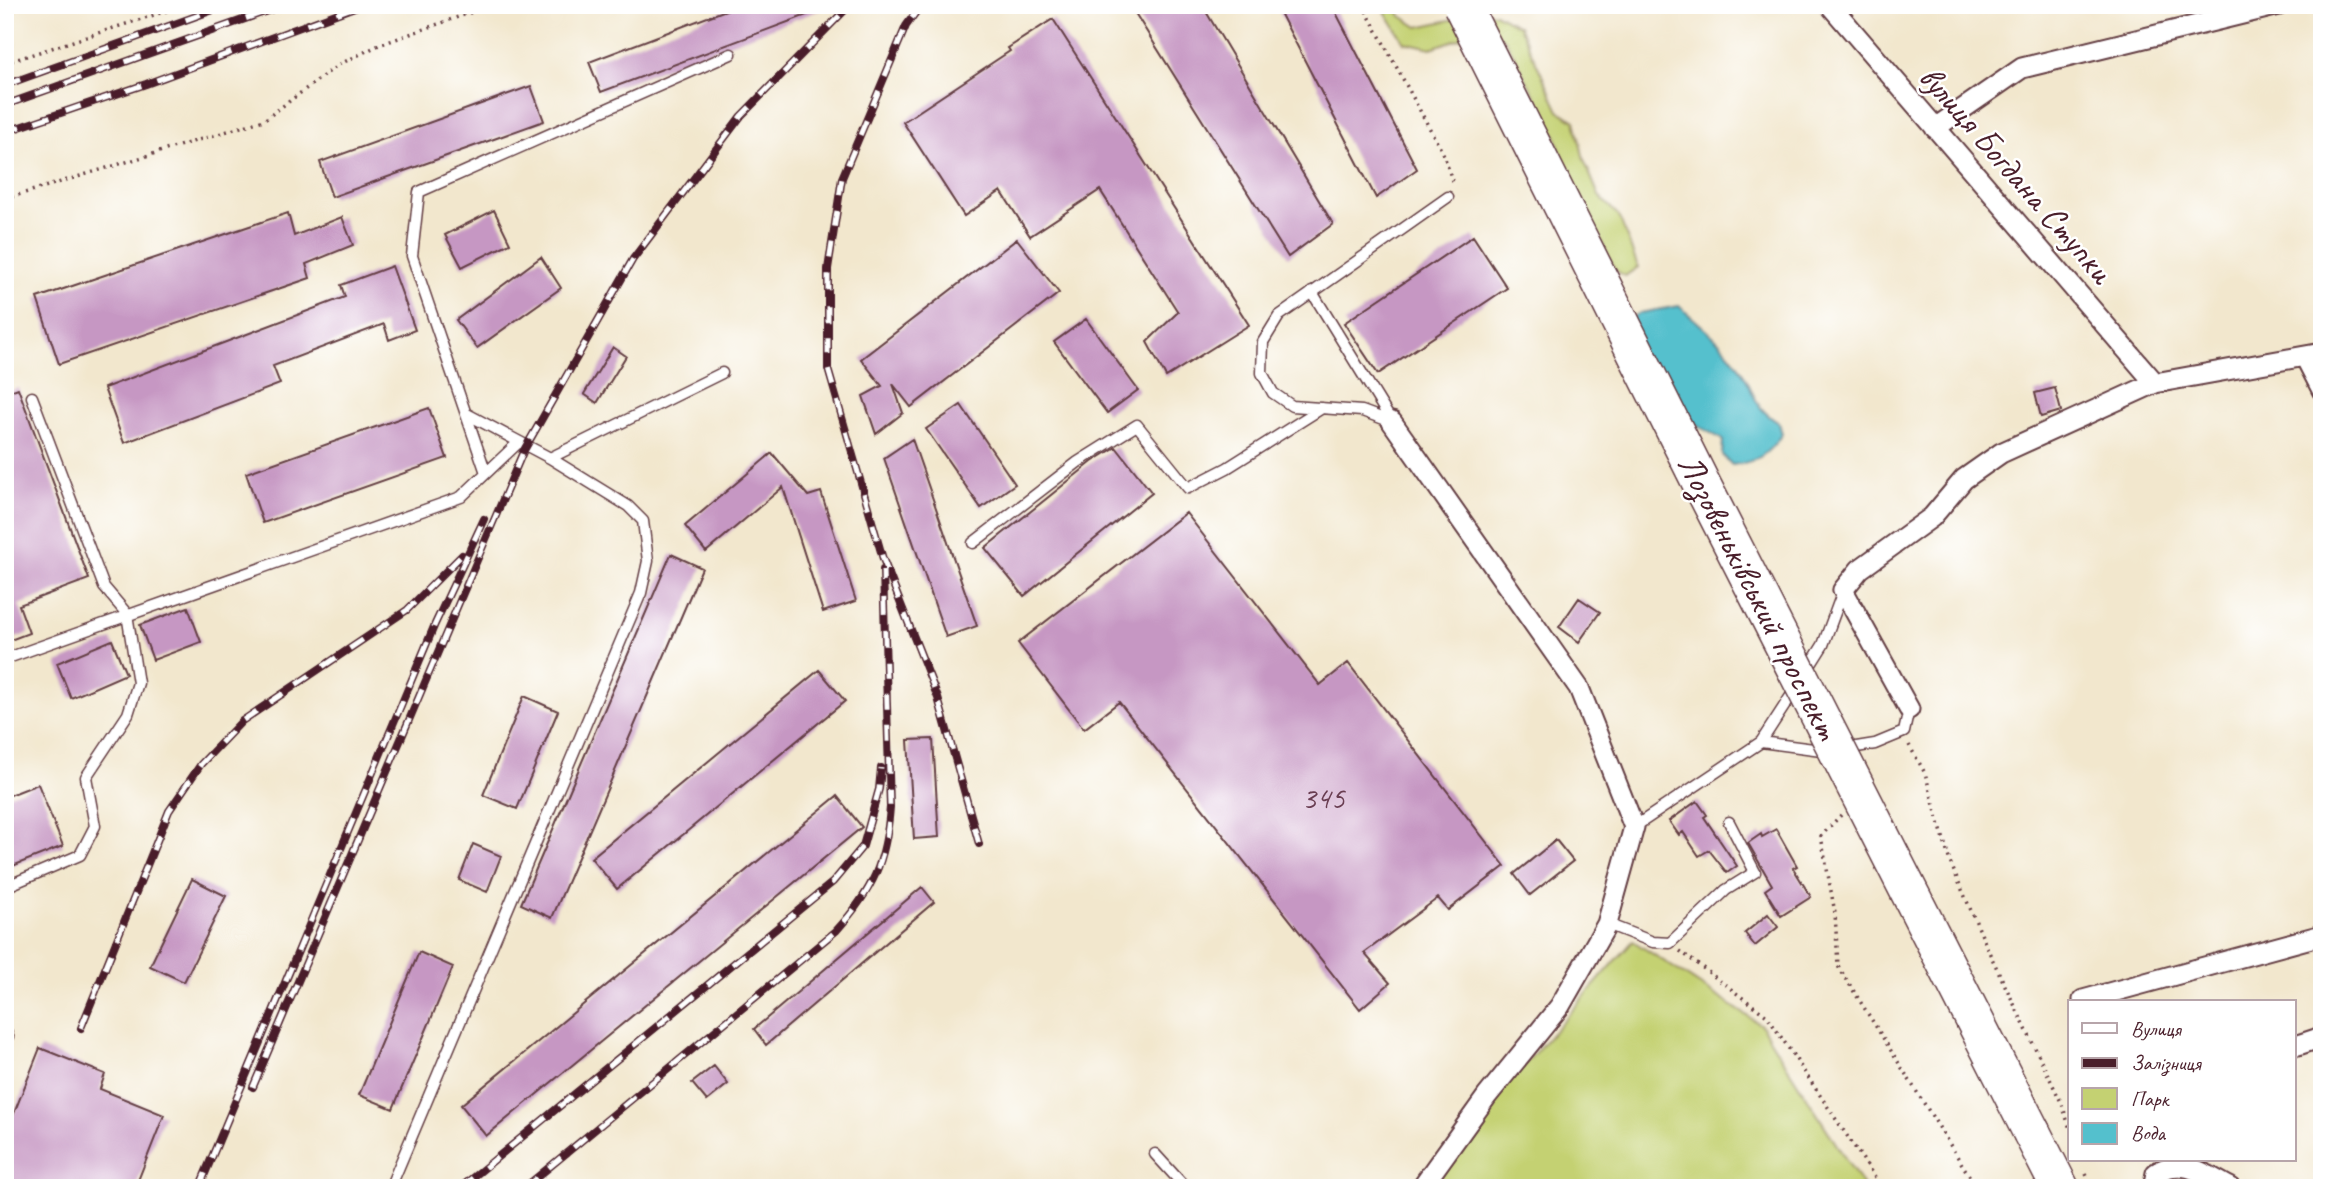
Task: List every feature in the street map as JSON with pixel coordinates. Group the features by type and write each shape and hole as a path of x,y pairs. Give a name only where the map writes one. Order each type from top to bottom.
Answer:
{"highway":[{"name":"Лозовеньківський проспект","path":"1462,5 1701,483 2060,1188"}],"street":[{"name":"вулиця Богдана Ступки","path":"1830,5 2155,383"},
{"path":"1935,128 2022,68 2279,5"},
{"path":"1909,709 1843,590 1860,569 1931,517 1964,479 2001,453 2155,383 2313,355 2322,390"},
{"path":"1392,422 1579,688 1634,827 1607,924 1560,1006 1487,1096 1421,1188"},
{"path":"2083,1000 2322,935"},
{"path":"2298,1045 2322,1037"},
{"path":"2153,1188 2156,1173 2178,1164 2191,1167 2231,1188"}],"lane":[{"path":"486,472 412,256 419,192 731,54"},
{"path":"1392,422 1362,411 1292,406 1273,393 1262,373 1263,342 1279,316 1448,197"},
{"path":"1312,292 1392,422"},
{"path":"550,458 722,373"},
{"path":"5,887 79,855 95,826 86,777 128,714 138,683 127,614 104,587 32,397"},
{"path":"973,543 1078,462 1137,425 1188,488 1227,468 1322,408"},
{"path":"390,1188 643,583 648,561 643,521 628,506 550,458 467,414"},
{"path":"5,659 461,498 519,442"},
{"path":"1634,827 1761,742 1823,645 1843,590"},
{"path":"1761,742 1822,752 1875,744 1904,733 1909,709"},
{"path":"1607,924 1653,942 1670,943 1726,890 1755,872 1729,822"},
{"path":"5,1030 8,1036 5,1039"},
{"path":"1155,1154 1186,1188"}],"path":[{"path":"5,63 185,5"},
{"path":"5,199 264,120 338,65 379,45 492,5"},
{"path":"1363,5 1451,169 1453,182 1448,197"},
{"path":"1904,733 1925,773 1950,862 1989,953 2062,1104 2068,1123"},
{"path":"1844,812 1821,836 1835,913 1838,966 1977,1188"},
{"path":"1670,943 1768,1016 1882,1188"}],"green space":[{"path":"1381,5 1395,5 1401,16 1418,27 1487,12 1495,13 1519,26 1559,111 1575,121 1584,160 1599,196 1619,216 1638,267 1625,276 1615,270 1564,168 1556,136 1505,39 1488,29 1431,48 1404,42"},
{"path":"1633,941 1761,1025 1864,1188 1416,1188"}],"water":[{"path":"1679,306 1728,352 1741,370 1759,405 1779,423 1782,434 1772,447 1749,462 1732,465 1722,455 1723,440 1673,411 1611,332 1640,313"}],"building":[{"path":"739,5 828,7 601,92 589,62"},
{"path":"1130,5 1202,5 1333,224 1288,257"},
{"path":"1276,5 1332,5 1417,169 1376,198"},
{"path":"1053,19 1249,325 1166,377 1147,342 1178,312 1100,190 1030,236 1001,191 964,216 903,122"},
{"path":"531,86 544,121 332,197 320,162"},
{"path":"494,210 510,243 462,267 445,235"},
{"path":"288,213 294,236 342,217 353,245 306,264 310,278 59,364 37,298"},
{"path":"1473,236 1507,288 1378,374 1344,323"},
{"path":"1017,239 1059,293 911,407 893,384 903,413 876,434 863,396 882,386 861,359"},
{"path":"541,257 561,288 477,348 456,320"},
{"path":"392,266 415,330 389,340 384,324 273,366 280,384 124,443 104,388 345,297 341,285"},
{"path":"1086,319 1138,390 1107,413 1054,342"},
{"path":"613,347 626,356 597,403 584,394"},
{"path":"18,388 89,579 19,605 29,633 5,642 5,393"},
{"path":"2055,388 2061,411 2041,417 2035,393"},
{"path":"961,405 1015,484 981,508 926,429"},
{"path":"429,408 447,458 263,523 246,473"},
{"path":"912,439 977,626 946,637 884,458"},
{"path":"1116,447 1152,493 1024,596 985,548 1092,462"},
{"path":"772,453 808,496 821,492 856,601 823,612 783,487 706,552 685,526"},
{"path":"1186,513 1320,685 1348,663 1505,866 1448,910 1438,898 1364,953 1390,983 1360,1009 1119,702 1084,729 1018,643"},
{"path":"671,554 702,568 552,918 521,904"},
{"path":"1579,598 1600,612 1579,642 1559,627"},
{"path":"188,607 201,642 153,660 140,625"},
{"path":"112,640 126,674 71,698 57,663"},
{"path":"819,670 845,701 617,889 591,858"},
{"path":"524,696 558,711 517,809 483,795"},
{"path":"933,739 939,837 914,839 908,740"},
{"path":"38,784 63,846 5,869 5,797"},
{"path":"837,796 862,827 486,1136 461,1105"},
{"path":"1697,801 1707,815 1704,817 1737,866 1727,873 1709,850 1699,856 1683,832 1679,835 1669,821"},
{"path":"1776,829 1797,866 1793,868 1811,897 1781,916 1765,890 1772,885 1748,843 1761,834 1762,837"},
{"path":"1556,840 1573,861 1530,895 1514,874"},
{"path":"473,844 501,856 487,892 459,880"},
{"path":"192,879 226,896 184,982 150,966"},
{"path":"922,887 934,902 766,1045 754,1029"},
{"path":"1768,914 1778,927 1755,946 1745,933"},
{"path":"419,952 453,967 393,1109 359,1095"},
{"path":"40,1048 105,1074 100,1089 164,1115 135,1188 5,1188 5,1136"},
{"path":"714,1066 728,1084 707,1101 692,1083"}],"railway":[{"path":"5,85 227,5"},
{"path":"5,105 284,5"},
{"path":"5,132 146,84 360,5"},
{"path":"253,1087 523,452 633,259 741,116 850,5"},
{"path":"921,5 906,26 842,178 828,269 828,369 883,559 938,698 979,844"},
{"path":"199,1188 435,624 484,519"},
{"path":"81,1028 169,811 201,764 242,721 407,610 462,555"},
{"path":"524,1188 836,931 868,888 881,860 890,807 883,570"},
{"path":"460,1188 833,882 863,846 879,789 881,768"}]}
